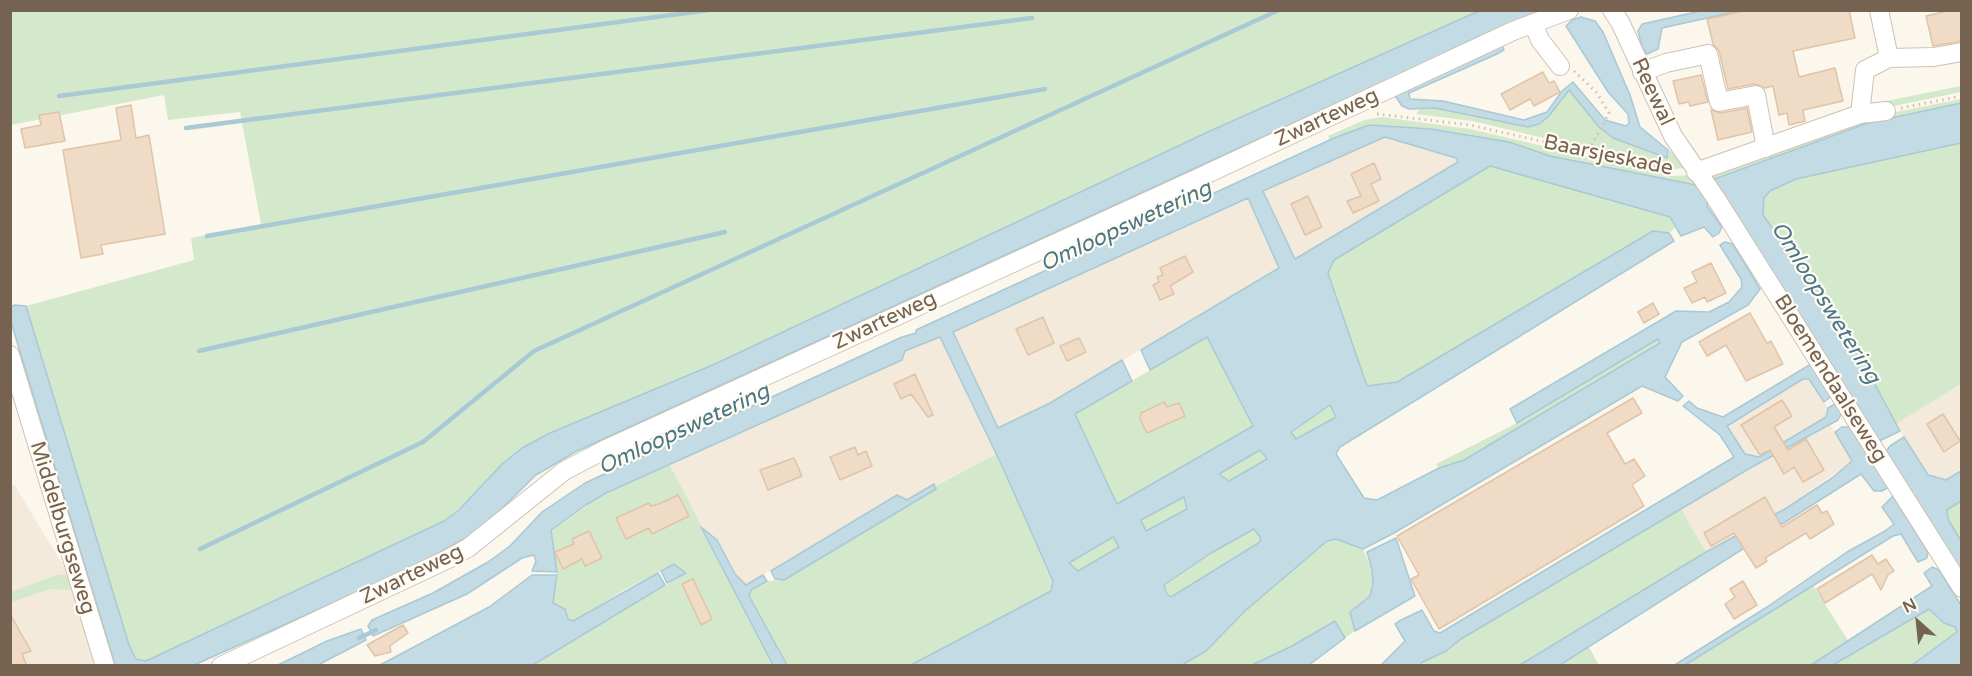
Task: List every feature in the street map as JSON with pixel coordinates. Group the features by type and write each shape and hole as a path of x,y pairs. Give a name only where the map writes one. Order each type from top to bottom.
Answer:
{"street":[{"name":"Zwarteweg","path":"221,666 448,560 468,548 564,471 633,443 904,319 1319,128 1533,23 1569,10"},
{"name":"Reewal","path":"1612,10 1620,22 1667,126 1700,177"},
{"path":"1879,10 1889,58"},
{"path":"1533,23 1540,40 1560,66"},
{"path":"1860,114 1865,70 1889,58 1934,57 1962,52"},
{"path":"1642,72 1666,63 1708,54 1719,102 1756,95 1766,148"},
{"name":"Baarsjeskade","path":"1700,177 1766,148 1860,114 1886,111"},
{"name":"Bloemendaalseweg","path":"1700,177 1715,197 1962,588"},
{"name":"Middelburgseweg","path":"10,355 105,666"}],"path":[{"path":"1560,66 1569,66 1597,93 1609,113 1608,119 1588,152"},
{"path":"1886,111 1962,96"},
{"name":"Baarsjeskade","path":"1370,114 1470,125 1700,177"}],"shaded area":[{"path":"1385,137 1456,158 1458,163 1050,403 998,428 953,332"},
{"path":"940,337 996,454 906,500 897,495 746,585 735,574 717,540 701,527 670,465 902,360 905,351"},
{"path":"1805,374 1828,408 1826,417 1759,457 1745,454 1724,422"},
{"path":"1961,384 1961,471 1946,480 1928,475 1896,424"},
{"path":"1831,425 1852,461 1785,509 1706,552 1681,509 1752,467"},
{"path":"14,484 123,665 11,666 10,487"}],"green space":[{"path":"11,11 1479,11 1210,131 715,364 550,433 444,521 145,661 136,659 129,645 26,306 194,260 191,238 261,224 240,112 168,120 164,95 11,125"},
{"path":"1961,86 1961,92 1875,110 1871,107 1871,104"},
{"path":"1569,90 1599,127 1630,145 1669,155 1668,150 1676,154 1684,168 1674,169 1472,121 1416,114 1421,108 1435,108 1528,127 1548,117"},
{"path":"1961,99 1961,103 1868,123 1709,181 1705,175 1886,114"},
{"path":"1382,117 1470,129 1672,176 1691,175 1701,186 1550,156 1509,142 1431,129 1370,125 1330,140 1328,136 1364,120"},
{"path":"1961,143 1961,384 1896,424 1855,347 1763,215 1764,198 1770,191 1796,179"},
{"path":"1490,166 1670,217 1675,228 1669,233 1652,231 1397,382 1366,386 1328,273 1334,260"},
{"path":"1207,337 1253,426 1117,504 1075,414"},
{"path":"1659,339 1660,343 1464,460 1439,468 1436,464 1517,423"},
{"path":"1330,405 1336,417 1296,440 1291,432"},
{"path":"1260,450 1267,459 1228,482 1219,474"},
{"path":"996,454 1050,572 1053,581 1051,591 911,666 787,665 749,595 751,590 767,581 784,580 936,489 935,486"},
{"path":"670,465 773,665 533,666 686,573 674,564 626,589 573,621 568,620 565,609 553,603 557,572 551,530 606,493"},
{"path":"1184,497 1187,509 1146,531 1141,520"},
{"path":"1961,501 1961,541 1948,519 1947,510"},
{"path":"1681,509 1706,552 1518,665 1422,666 1421,663 1446,651 1460,639"},
{"path":"1254,528 1260,542 1171,597 1167,594 1164,585 1211,553"},
{"path":"1112,537 1119,547 1078,571 1069,563"},
{"path":"1336,539 1363,549 1372,569 1373,584 1370,596 1350,612 1355,631 1345,638 1335,621 1292,646 1252,665 1182,666 1206,651 1245,611 1327,541"},
{"path":"56,575 71,575 75,590 51,589 11,602 11,592"},
{"path":"1813,585 1849,642 1811,665 1685,666"},
{"path":"1929,609 1944,623 1955,627 1957,632 1912,665 1833,666"},
{"path":"1589,647 1599,665 1560,666"}],"water":[{"path":"1705,10 1739,11 1662,28 1658,49 1647,54 1642,47 1638,31 1642,24"},
{"path":"1479,11 1541,11 1480,36 575,452 536,475 487,523 464,539 409,569 194,665 115,665 11,322 10,307 26,306 129,645 136,659 146,661 444,521 459,510 502,464 522,448 550,433 715,364 1210,131"},
{"path":"1581,17 1595,21 1603,32 1630,95 1640,127 1668,150 1667,158 1613,138 1599,127 1569,90 1548,117 1539,124 1528,127 1435,108 1409,109 1402,106 1396,97 1398,92 1502,45 1504,50 1497,54 1409,93 1410,99 1443,101 1524,120 1547,112 1562,91 1573,82 1605,120 1626,126 1629,123 1628,114 1608,92 1566,26 1572,20"},
{"path":"1961,103 1961,143 1796,179 1770,191 1764,198 1763,215 1855,347 1900,431 1877,442 1709,181 1868,123"},
{"path":"1369,125 1431,129 1509,142 1550,156 1701,186 1708,195 1707,206 1722,227 1713,237 1704,227 1681,236 1670,217 1490,166 1334,260 1328,273 1367,386 1397,382 1653,231 1669,233 1674,241 1340,447 1336,454 1364,498 1377,500 1439,468 1464,460 1660,343 1658,339 1517,423 1510,409 1676,311 1709,312 1729,302 1742,287 1741,279 1720,245 1725,242 1733,244 1760,289 1748,305 1682,342 1665,377 1683,396 1678,401 1642,386 1394,533 1363,549 1336,539 1327,541 1245,611 1206,651 1182,665 911,665 1051,591 1053,581 1002,466 940,337 905,351 902,360 606,493 586,505 551,530 557,572 532,571 536,561 534,555 522,558 467,594 373,636 368,626 372,620 433,593 488,562 510,546 542,512 585,483 902,337 916,333 916,330 1334,138","holes":["1385,137 1456,158 1458,162 1295,259 1263,191","1248,198 1279,268 1141,350 1150,370 1207,337 1253,426 1117,504 1075,414 1132,381 1122,360 1050,403 998,428 953,332","1330,405 1336,417 1296,439 1291,432","1260,450 1267,459 1229,481 1219,474","1184,497 1187,509 1146,531 1141,520","1254,529 1260,537 1260,542 1171,597 1167,594 1164,585 1211,553","1113,537 1119,547 1078,571 1069,563"]},
{"path":"1811,364 1831,395 1824,402 1809,379 1803,379 1727,426 1745,454 1759,457 1826,417 1828,408 1836,404 1842,413 1838,420 1752,467 1461,639 1446,651 1421,663 1422,665 1380,666 1405,641 1395,624 1399,621 1422,610 1434,631 1440,633 1734,457 1720,435 1683,406 1689,401 1697,408 1723,417"},
{"path":"1842,427 1850,427 1889,487 1882,491 1874,491 1861,474 1560,665 1518,666 1706,552 1785,509 1832,478 1852,461 1835,432"},
{"path":"1904,437 1928,475 1946,480 1961,471 1961,501 1947,510 1948,519 1961,541 1961,565 1959,567 1885,453 1890,446"},
{"path":"934,484 936,489 784,580 775,579 771,571 897,495 907,500"},
{"path":"1893,496 1928,552 1927,558 1918,562 1901,534 1893,536 1685,665 1673,666 1767,607 1847,552 1885,531 1894,524 1882,507"},
{"path":"701,527 717,540 735,574 746,585 763,575 767,581 751,590 749,596 787,665 773,665"},
{"path":"1396,538 1415,596 1355,631 1350,612 1370,596 1373,584 1367,552"},
{"path":"674,564 686,573 667,583 661,571"},
{"path":"1932,567 1939,570 1961,605 1961,665 1912,665 1957,632 1955,627 1944,623 1929,609 1833,665 1811,665 1932,586 1924,573"},
{"path":"658,573 665,585 533,665 380,665 489,607 532,575 557,575 553,603 565,609 568,619 573,621"},
{"path":"1335,621 1345,638 1309,665 1252,665 1292,646"},
{"path":"361,629 366,640 318,665 278,665 327,641"}],"building":[{"path":"1748,10 1849,10 1855,38 1793,51 1799,77 1835,68 1843,101 1803,110 1805,121 1789,125 1787,113 1779,115 1773,86 1765,88 1754,84 1728,89 1719,51 1713,44 1707,19"},
{"path":"1962,10 1962,41 1933,46 1926,16"},
{"path":"1543,72 1549,83 1554,81 1560,92 1534,106 1530,99 1510,110 1501,94"},
{"path":"1701,75 1708,102 1690,106 1689,102 1679,104 1673,81"},
{"path":"131,105 136,138 149,135 165,234 101,245 103,254 81,258 63,150 121,140 116,108"},
{"path":"1747,108 1752,132 1718,140 1711,110 1721,113"},
{"path":"59,112 65,141 25,148 21,129 41,125 39,115"},
{"path":"1374,163 1381,179 1371,184 1379,201 1353,213 1347,201 1361,196 1351,174"},
{"path":"1308,196 1322,227 1305,235 1291,204"},
{"path":"1185,256 1193,272 1170,286 1174,294 1160,300 1153,285 1159,282 1157,277 1163,275 1160,268"},
{"path":"1711,263 1726,293 1707,302 1705,297 1692,303 1684,288 1697,282 1692,272"},
{"path":"1653,303 1659,314 1644,323 1638,312"},
{"path":"1750,313 1767,343 1771,341 1783,364 1746,381 1726,345 1707,356 1699,342"},
{"path":"1043,317 1054,343 1028,355 1016,329"},
{"path":"1079,338 1086,352 1067,361 1060,346"},
{"path":"915,374 933,415 928,417 911,394 901,399 894,384"},
{"path":"1633,398 1642,413 1607,433 1625,464 1634,459 1645,476 1632,485 1644,506 1439,629 1411,579 1419,575 1397,536"},
{"path":"1782,400 1792,416 1774,427 1788,450 1806,439 1824,470 1803,482 1794,467 1784,474 1770,450 1760,455 1741,425"},
{"path":"1164,402 1167,407 1179,403 1185,416 1147,433 1140,419 1141,413"},
{"path":"1943,414 1960,441 1944,452 1927,424"},
{"path":"855,447 858,455 866,451 872,466 840,480 830,457"},
{"path":"794,458 802,476 768,490 760,470"},
{"path":"678,495 689,516 652,534 649,528 626,539 616,518 649,503 651,506 659,504"},
{"path":"1765,497 1782,527 1817,505 1822,513 1827,511 1834,524 1810,539 1806,533 1765,558 1767,561 1756,568 1734,533 1711,546 1704,533"},
{"path":"589,531 602,558 585,566 582,559 563,569 555,552 574,544 572,539"},
{"path":"1872,555 1878,564 1886,559 1894,571 1888,575 1881,590 1872,574 1825,603 1817,589"},
{"path":"693,579 712,619 701,625 682,584"},
{"path":"1743,581 1757,605 1734,619 1725,604 1735,597 1730,589"},
{"path":"10,614 31,651 22,654 27,666 10,666"},
{"path":"403,625 408,633 390,646 391,652 375,656 367,645"}],"waterway":[{"path":"59,96 709,10"},
{"path":"200,549 423,442 534,351 1279,10"},
{"path":"186,128 1032,18"},
{"path":"207,236 1045,89"},
{"path":"199,351 725,232"},
{"name":"Omloopswetering","path":"359,638 376,630"}]}
